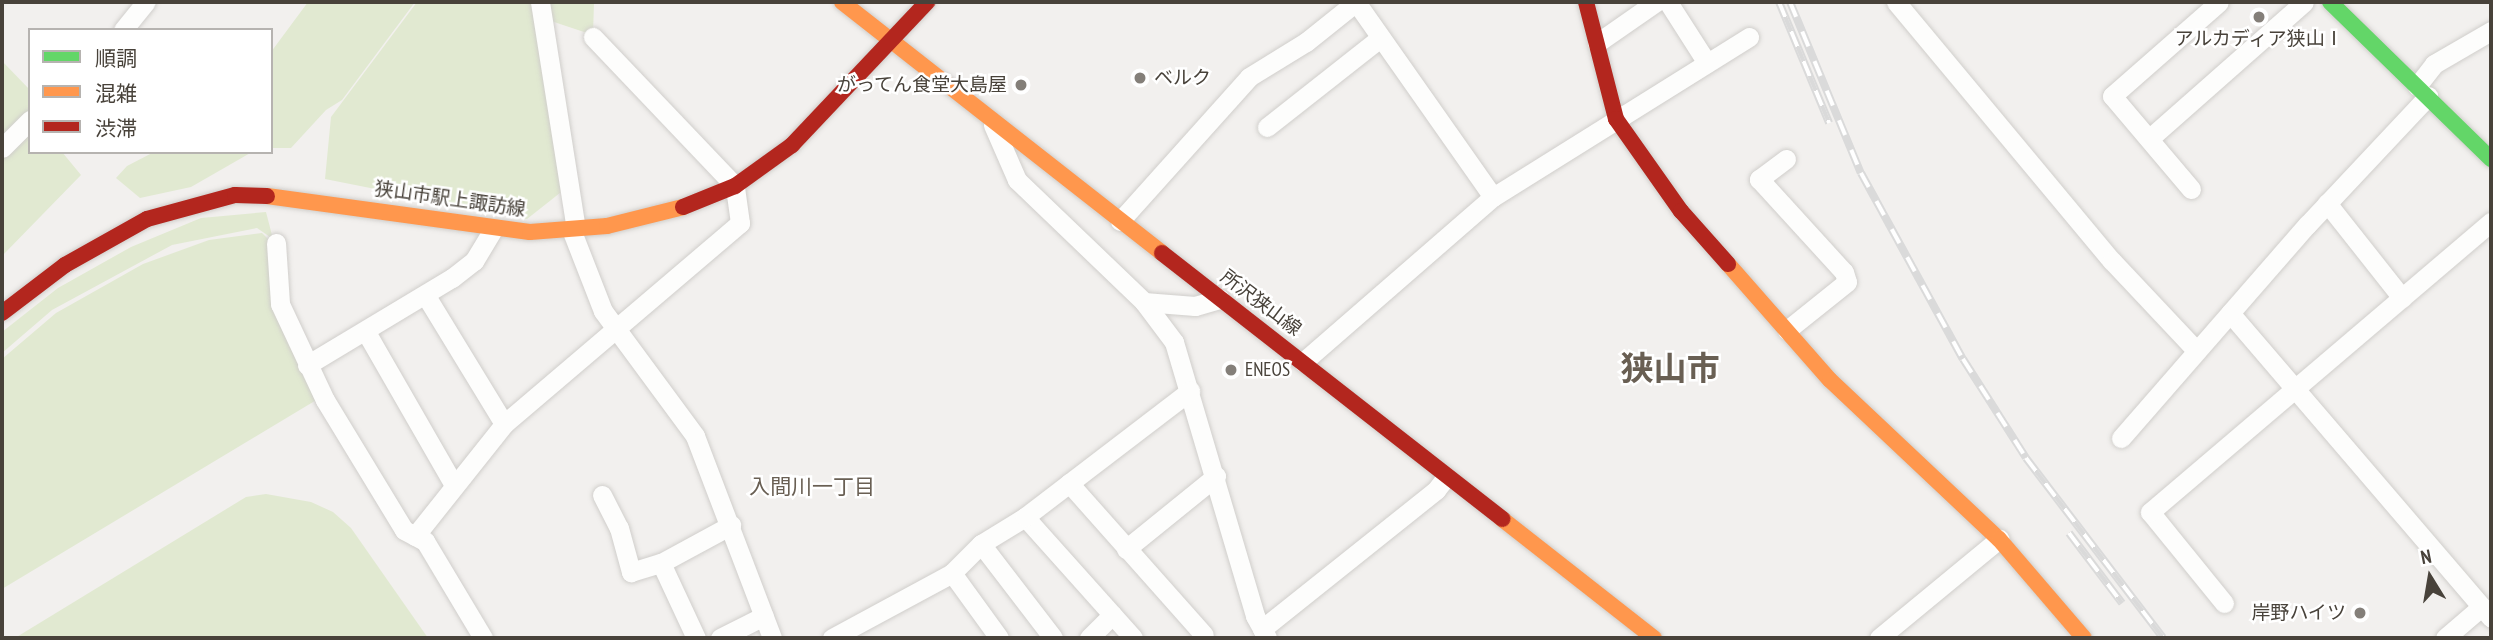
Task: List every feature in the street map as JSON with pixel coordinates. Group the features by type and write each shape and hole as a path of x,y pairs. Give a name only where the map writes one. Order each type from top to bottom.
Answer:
{"street":[{"path":"125,28 146,2"},
{"path":"540,2 574,229 584,273 614,329 686,418 731,525 772,638"},
{"name":"所沢狭山線","path":"842,2 1654,638"},
{"name":"狭山市駅上諏訪線","path":"2,313 100,244 147,219 235,195 293,197 493,229 574,229 660,216 736,186 817,122 927,2"},
{"path":"1120,221 1249,78 1306,42 1356,2 1493,197"},
{"path":"1586,2 1616,119 1681,211 1830,380 1999,539 2084,638"},
{"path":"1597,43 1656,2"},
{"path":"1668,2 1707,63"},
{"path":"1896,2 2112,261 2196,350"},
{"path":"2191,189 2112,96 2219,2"},
{"path":"2150,138 2304,2"},
{"path":"2330,2 2491,159"},
{"path":"2121,438 2423,91 2434,64 2491,31"},
{"path":"415,536 505,424 740,223 736,186 593,37"},
{"path":"1303,362 1493,197 1749,37"},
{"path":"1266,127 1380,38"},
{"path":"991,121 1017,180 1144,302 1174,342 1264,634 1436,490 1446,477"},
{"path":"2,148 28,122"},
{"path":"1786,159 1759,178 1844,272 1847,282 1787,330"},
{"path":"2327,203 2402,298"},
{"path":"2224,603 2150,512 2491,222"},
{"path":"307,365 426,296 474,261 493,229"},
{"path":"276,243 280,304 307,365 404,530 425,541 483,638"},
{"path":"426,296 505,424"},
{"path":"1144,302 1195,306 1220,299"},
{"path":"2230,313 2487,609 2445,638"},
{"path":"366,332 454,485"},
{"path":"832,638 952,573 982,544 1025,517 1190,391"},
{"path":"1126,549 1216,477"},
{"path":"1069,483 1204,635"},
{"path":"602,495 619,528 631,572 661,563 731,525"},
{"path":"1025,517 1133,638"},
{"path":"1880,638 1999,539"},
{"path":"982,544 1053,638"},
{"path":"661,563 696,638"},
{"path":"952,573 999,638"},
{"path":"1088,638 1112,615"},
{"path":"720,638 764,616"}],"green space":[{"path":"308,2 415,2 342,100 326,110 291,148 273,148 273,49"},
{"path":"417,2 538,2 565,189 527,219 325,179 331,117"},
{"path":"541,2 594,2 593,35 542,18"},
{"path":"2,61 28,88 28,112 2,138"},
{"path":"28,130 28,154 64,154 81,175 2,256 2,156"},
{"path":"150,154 249,154 191,187 140,198 116,178 127,166"},
{"path":"266,212 273,239 257,228 172,245 52,310 2,353 2,332 58,288 131,247 201,218"},
{"path":"262,233 270,241 273,299 318,399 2,589 2,359 56,313 143,264 209,240"},
{"path":"266,494 311,502 333,512 351,528 428,638 15,638 246,497"}],"railway":[{"path":"1779,2 1829,123"},
{"path":"1790,2 1861,173 1963,359 2026,458 2163,638"},
{"path":"2069,533 2122,603"}],"traffic: fast":[{"path":"2330,2 2491,159"}],"traffic: slow":[{"path":"842,2 1162,253"},
{"path":"267,196 530,232 607,226 683,207"},
{"path":"1728,264 1830,380 1999,539 2084,638"},
{"path":"1502,519 1654,638"}],"traffic: jam":[{"path":"683,207 735,186 792,145 927,2"},
{"path":"1586,2 1616,119 1681,211 1728,264"},
{"path":"2,313 65,265 147,219 235,195 267,196"},
{"path":"1162,253 1502,519"}],"place":[{"name":"アルカディア狭山Ⅰ","path":"2259,17"},
{"name":"ベルク","path":"1140,78"},
{"name":"がってん食堂大島屋","path":"1021,85"},
{"name":"ENEOS","path":"1231,370"},
{"name":"岸野ハイツ","path":"2360,613"}],"district":[{"name":"狭山市","path":"1670,368"},
{"name":"入間川一丁目","path":"812,487"}]}
